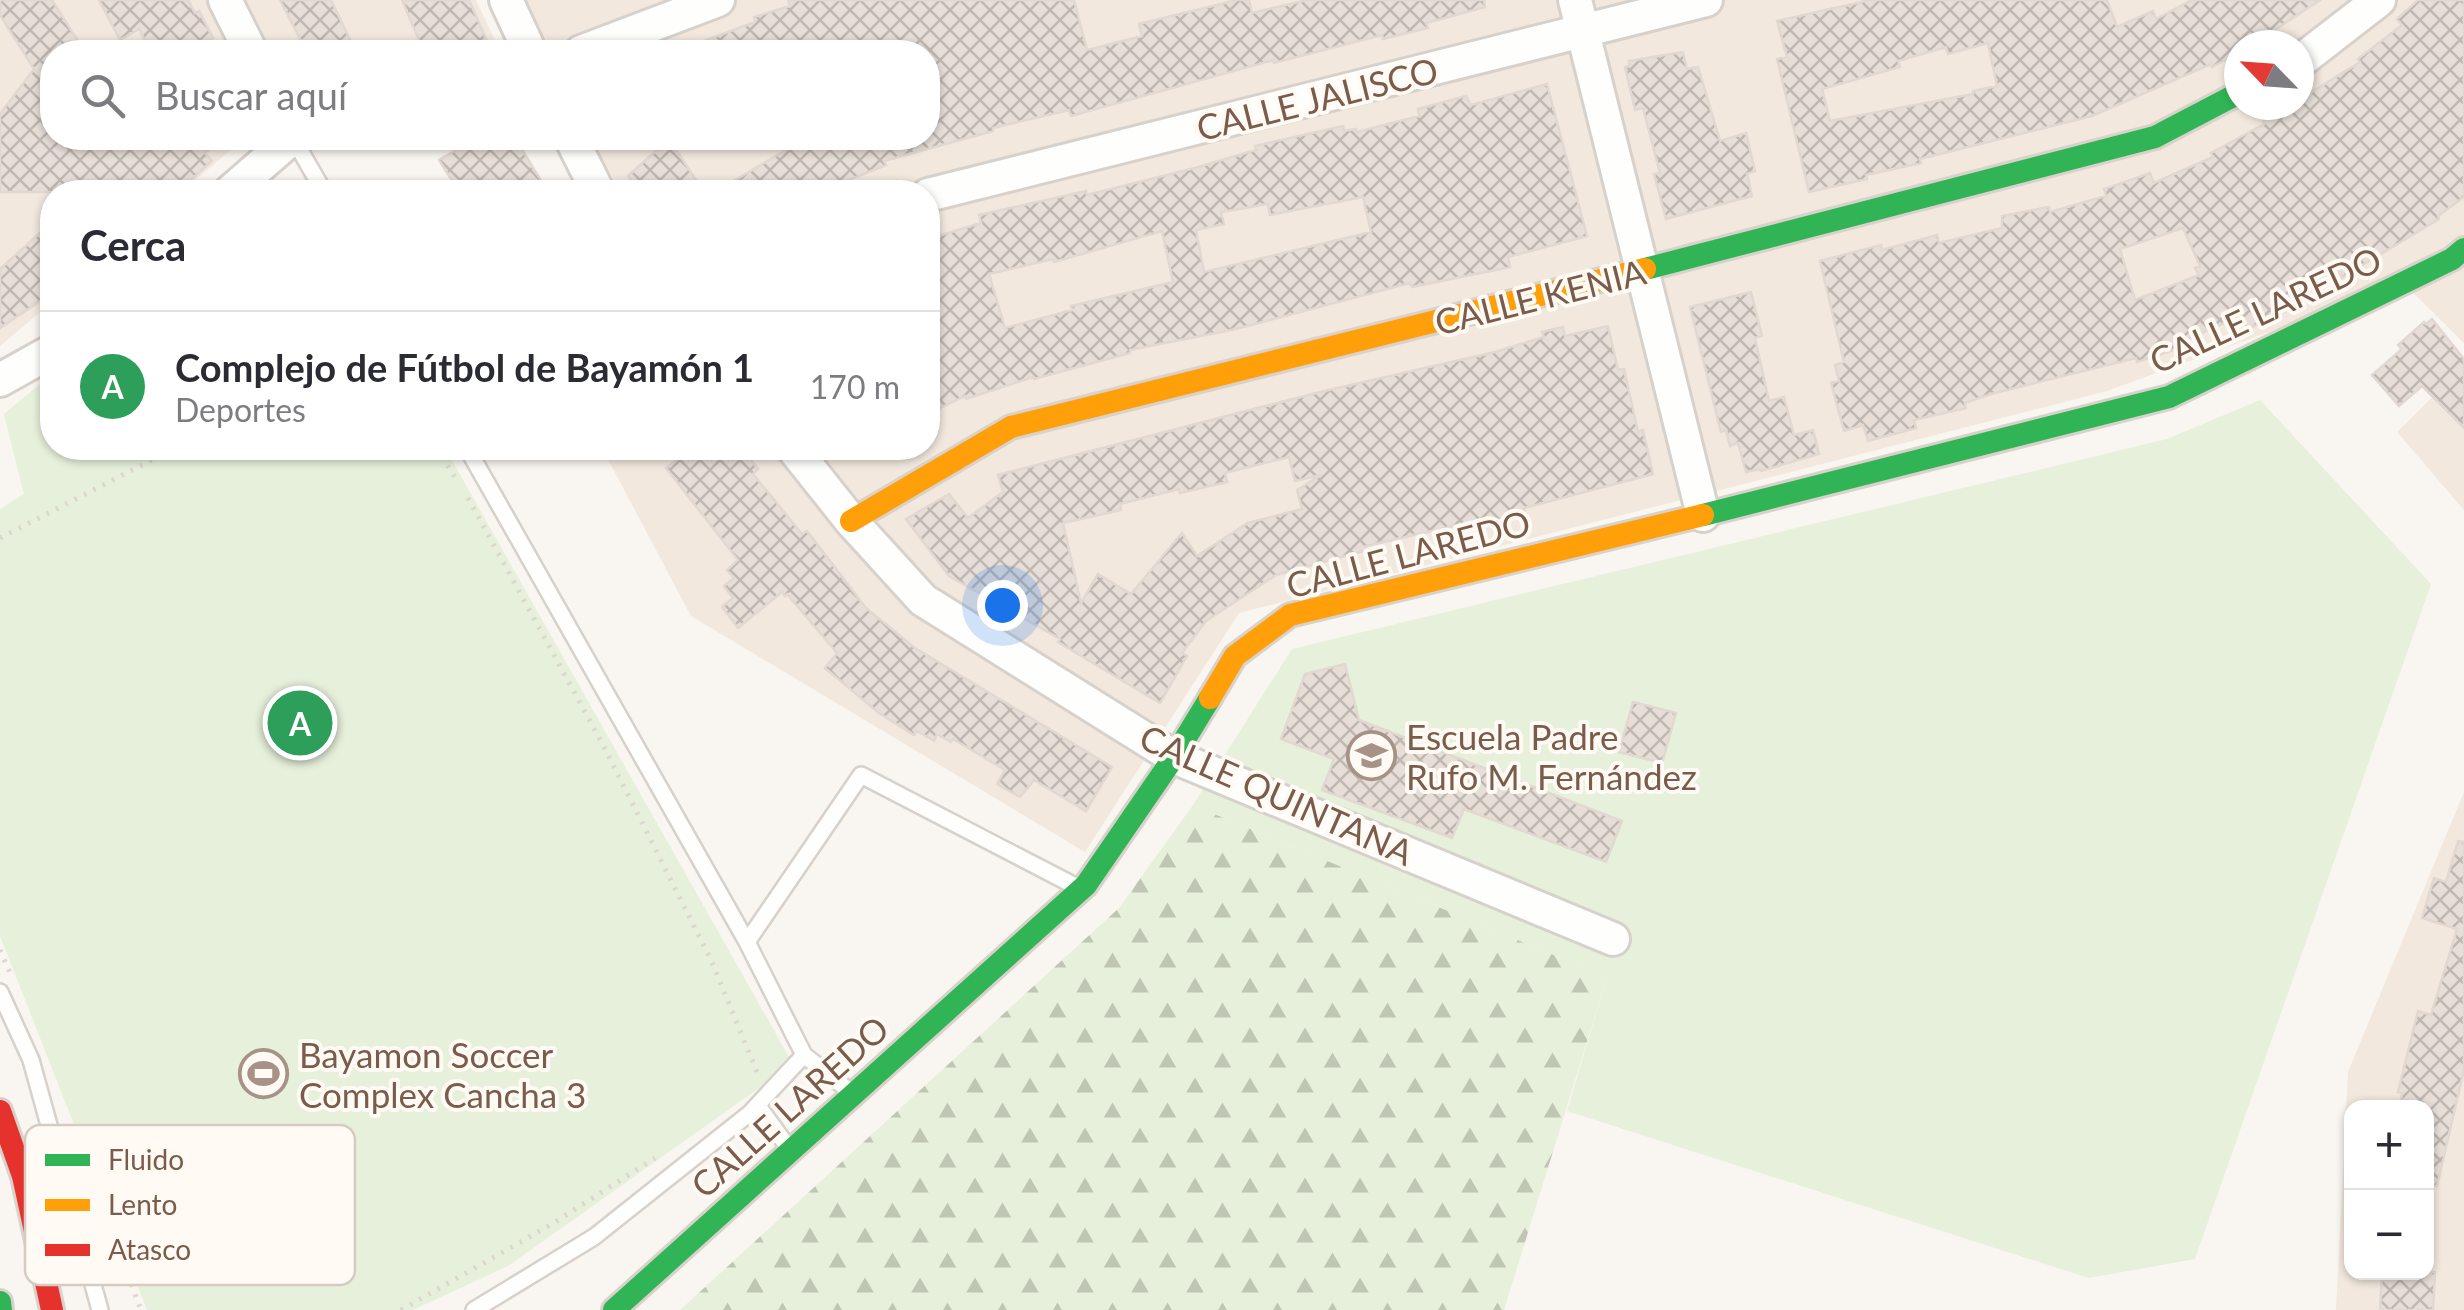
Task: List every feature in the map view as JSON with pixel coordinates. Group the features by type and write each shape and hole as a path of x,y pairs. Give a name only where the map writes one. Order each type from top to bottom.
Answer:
{"main road":[{"name":"CALLE KENIA","path":"851,521 1011,427 1643,270 2155,137 2224,101"},
{"name":"CALLE LAREDO","path":"614,1310 1081,890 1174,757 1235,656 1290,615 2169,396 2460,260"},
{"path":"0,1111 25,1189"},
{"path":"46,1285 52,1310"},
{"path":"0,1302 2,1310"}],"street":[{"path":"225,0 245,40"},
{"path":"506,0 524,40"},
{"path":"613,40 718,0"},
{"name":"CALLE JALISCO","path":"940,192 1579,16 1706,0"},
{"path":"2314,50 2379,0"},
{"path":"1579,16 1702,515"},
{"path":"244,180 278,150"},
{"path":"577,150 592,180"},
{"path":"0,380 40,358"},
{"name":"CALLE QUINTANA","path":"803,460 922,600 1174,757 1613,939"}],"lane":[{"path":"299,150 317,180"},
{"path":"474,460 746,942 804,1055 854,1095"},
{"path":"746,942 861,775 1081,890"},
{"path":"0,992 31,1060 49,1125"},
{"path":"474,1310 594,1237 758,1106 804,1055"},
{"path":"758,1106 791,1151"},
{"path":"93,1285 100,1310"}],"path":[{"path":"0,538 152,460"},
{"path":"444,460 465,491 602,743 711,960 757,1070 754,1082"},
{"path":"401,1310 552,1224 665,1151"}],"shaded area":[{"path":"0,0 476,0 495,40 40,40 40,150 231,150 195,180 40,180 40,312 0,346"},
{"path":"523,0 2464,0 2464,343 2395,275 2329,310 2107,391 1239,613 1085,852 691,616 608,460 940,460 940,180 615,180 595,150 940,150 940,40 541,40"},
{"path":"2464,366 2464,510 2397,432"},
{"path":"2464,792 2464,1310 2336,1310 2344,1151 2344,1280 2434,1280 2434,1100 2347,1100 2348,1072"}],"green space":[{"path":"40,384 40,460 452,460 793,1064 508,1266 413,1310 147,1310 137,1285 355,1285 355,1125 74,1125 0,936 0,509 24,494 4,414"},
{"path":"2260,400 2431,584 2195,1259 2089,1278 1567,1111 1607,977 1193,805 1292,649 2167,439"},
{"path":"1193,805 1607,977 1504,1310 680,1310 1119,908"}],"building":[{"path":"0,0 52,0 77,40 40,40 40,150 208,150 205,153 212,161 191,180 40,180 40,192 0,192 0,114 34,69 0,15"},
{"path":"99,0 188,0 195,13 199,11 213,38 145,40 139,29 120,40"},
{"path":"280,0 331,0 350,40 301,40"},
{"path":"402,0 469,0 487,40 419,40"},
{"path":"788,0 1074,0 1087,50 1142,36 1139,24 1237,0 1249,0 1252,13 1307,0 1484,0 1485,7 1426,23 1428,28 1274,60 1071,116 1069,110 993,128 940,146 940,40 706,40 755,22 754,17 790,6"},
{"path":"1870,0 2107,0 2117,27 2153,11 2156,19 2192,0 2320,0 2275,30 2224,30 2224,61 2092,116 1920,159 1921,163 1809,192 1777,59 1787,57 1777,21","holes":["1988,43 1997,86 1830,121 1822,89 1900,67 1898,61 1946,47 1948,54"]},
{"path":"2418,0 2464,0 2464,197 2439,219 2341,278 2339,273 2285,304 2288,310 2240,333 2233,319 2181,342 2183,347 2137,362 2136,358 1991,394 1965,403 1966,408 1914,420 1916,428 1868,441 1863,425 1844,431 1831,383 1839,381 1835,365 1844,362 1820,261 1881,245 1882,250 1937,235 1939,243 2002,228 2002,216 2049,207 2050,212 2106,196 2104,189 2150,173 2154,183 2213,157 2211,153 2264,124 2265,120 2314,120 2314,91 2360,62 2358,59 2402,25 2397,19","holes":["2183,228 2200,266 2195,268 2199,275 2135,300 2120,249"]},
{"path":"1683,52 1687,69 1698,67 1720,141 1746,133 1755,171 1747,174 1752,196 1666,219 1654,174 1660,173 1643,108 1635,110 1625,67 1630,66 1629,61"},
{"path":"1547,84 1587,236 1508,257 1510,267 1412,287 1410,283 1236,329 1130,350 966,399 965,396 940,408 940,235 981,223 979,215 1086,191 1087,195 1195,168 1256,150 1255,146 1343,126 1344,131 1357,132 1419,116 1418,109 1466,96 1471,105","holes":["1363,197 1371,232 1204,272 1196,230 1224,224 1221,212 1268,204 1270,215","1162,231 1173,282 1071,306 1072,310 1005,328 989,274 1053,259 1054,262"]},
{"path":"456,150 522,150 541,180 452,180 439,160"},
{"path":"657,150 676,150 696,180 631,180 628,176"},
{"path":"786,150 924,150 884,161 886,165 849,180 735,180"},
{"path":"40,233 40,301 0,328 0,269"},
{"path":"1751,292 1762,336 1755,338 1769,401 1784,397 1794,435 1813,430 1819,454 1746,472 1738,443 1730,446 1726,430 1721,432 1690,307"},
{"path":"2432,319 2464,359 2464,428 2422,386 2399,406 2372,375 2402,349 2398,345"},
{"path":"1608,326 1618,370 1624,369 1638,432 1643,430 1653,474 1524,508 1525,514 1366,546 1367,550 1276,575 1206,621 1182,653 1187,656 1160,703 1058,642 1060,639 949,576 906,519 949,494 968,518 1003,492 998,475 1320,392 1495,352 1544,337 1542,332 1563,327 1565,336","holes":["1289,457 1295,481 1321,475 1297,490 1302,509 1248,523 1197,556 1182,533 1131,594 1098,574 1081,603 1063,523 1121,510 1120,504 1179,489 1180,493 1227,482 1225,473"]},
{"path":"676,460 751,460 758,469 753,474 802,534 807,531 866,608 915,648 1112,767 1086,811 1034,780 1020,797 997,784 1005,770 953,739 951,742 937,734 934,741 917,731 914,735 879,713 825,668 837,653 787,594 782,592 738,628 722,607 733,598 724,586 734,578 727,570 738,560 666,468"},
{"path":"1345,664 1359,720 1622,821 1606,862 1464,809 1452,838 1322,790 1334,759 1281,739 1305,674"},
{"path":"1633,702 1676,713 1662,763 1619,752"},
{"path":"2458,841 2464,842 2464,1070 2437,1186 2434,1100 2401,1100 2402,1093 2398,1092 2418,1011 2431,1015 2457,929 2422,918 2434,878 2446,882"},
{"path":"2435,1272 2433,1310 2380,1310 2382,1280 2434,1280"}],"traffic: fast":[{"path":"1645,269 2155,137 2224,101"},
{"path":"1703,515 2169,397 2452,259 2464,249"},
{"path":"614,1310 1086,885 1210,698"},
{"path":"0,1302 1,1310"}],"traffic: slow":[{"path":"851,521 1011,427 1645,269"},
{"path":"1210,698 1235,656 1290,615 1703,515"}],"traffic: jam":[{"path":"0,1111 25,1185"},
{"path":"47,1285 52,1310"}],"place":[{"name":"Complejo de Fútbol de Bayamón 1","path":"300,723"},
{"name":"Escuela Padre Rufo M. Fernández","path":"1371,756"},
{"name":"Bayamon Soccer Complex Cancha 3","path":"264,1074"}]}
